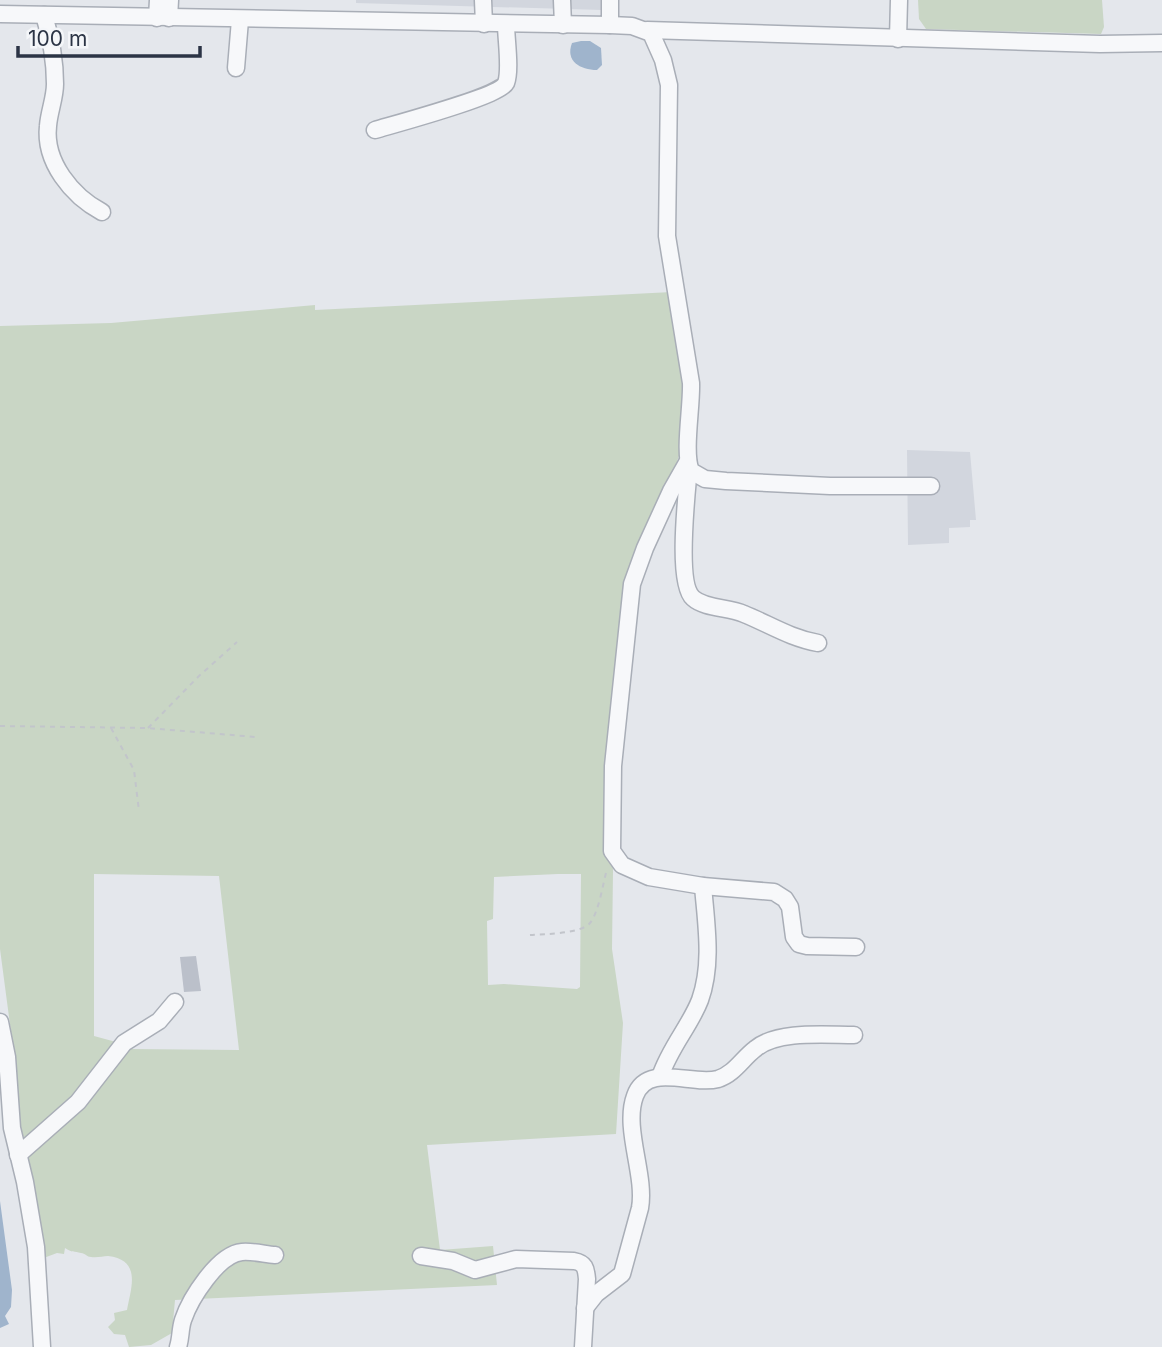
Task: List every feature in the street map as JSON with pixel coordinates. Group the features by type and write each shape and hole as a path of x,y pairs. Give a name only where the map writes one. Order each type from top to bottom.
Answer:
{"lane":[{"path":"158,0 163,18"},
{"path":"163,18 170,0"},
{"path":"483,0 484,24"},
{"path":"562,0 563,25"},
{"path":"610,0 610,25"},
{"path":"898,39 899,0"},
{"path":"0,14 610,25 647,30 898,39 1162,43"},
{"path":"44,15 52,43 55,87 47,129 48,150 52,160 81,200 102,212"},
{"path":"236,68 240,20"},
{"path":"375,130 474,100 501,89 507,81 506,24"},
{"path":"647,30 654,36 666,68 669,85 667,236 691,383 684,577 690,596 699,602 743,613 789,636 818,643"},
{"path":"688,464 696,475 726,481 830,486 931,486"},
{"path":"688,464 671,491 632,584 613,766 612,851 622,865 641,875 704,886 774,892 785,899 790,907 794,937 799,944 856,947"},
{"path":"660,1077 669,1052 701,997 707,968 704,886"},
{"path":"18,1155 78,1102 124,1043 159,1021 175,1002"},
{"path":"0,1022 7,1057 12,1128 36,1247 42,1347"},
{"path":"585,1308 596,1294 619,1278 625,1268 641,1203 633,1101 643,1084 660,1077 694,1080 721,1077 730,1073 761,1044 776,1037 854,1035"},
{"path":"178,1347 190,1302 198,1289 224,1261 242,1252 275,1255"},
{"path":"421,1256 453,1261 475,1270 516,1259 578,1261 587,1270 583,1347"}],"path":[{"path":"147,728 237,642"},
{"path":"0,726 147,728 256,737"},
{"path":"111,727 134,770 139,811"},
{"path":"530,935 559,933 590,924 612,851"}],"shaded area":[{"path":"356,0 605,0 602,10 356,3"},
{"path":"907,450 970,452 976,520 970,520 970,527 949,528 949,543 908,545"}],"green space":[{"path":"918,0 1102,0 1104,27 1101,34 926,29 919,19"},
{"path":"672,292 686,377 683,443 674,471 647,524 609,779 613,871 612,949 623,1023 616,1134 427,1145 440,1250 493,1246 497,1285 175,1300 172,1333 151,1345 129,1347 125,1335 114,1334 108,1327 115,1320 114,1313 127,1310 132,1276 126,1263 108,1256 90,1257 65,1248 64,1254 57,1253 41,1259 34,1183 21,1133 0,949 0,326 111,323 315,305 315,310","holes":["94,874 219,876 239,1050 129,1049 94,1036","581,874 580,987 488,985 487,921 493,919 494,877"]}],"water":[{"path":"590,41 601,48 602,65 597,70 580,66 572,59 572,43"},
{"path":"0,1201 12,1290 11,1307 5,1316 9,1324 0,1328"}],"building":[{"path":"196,956 201,991 184,992 180,957"}]}
